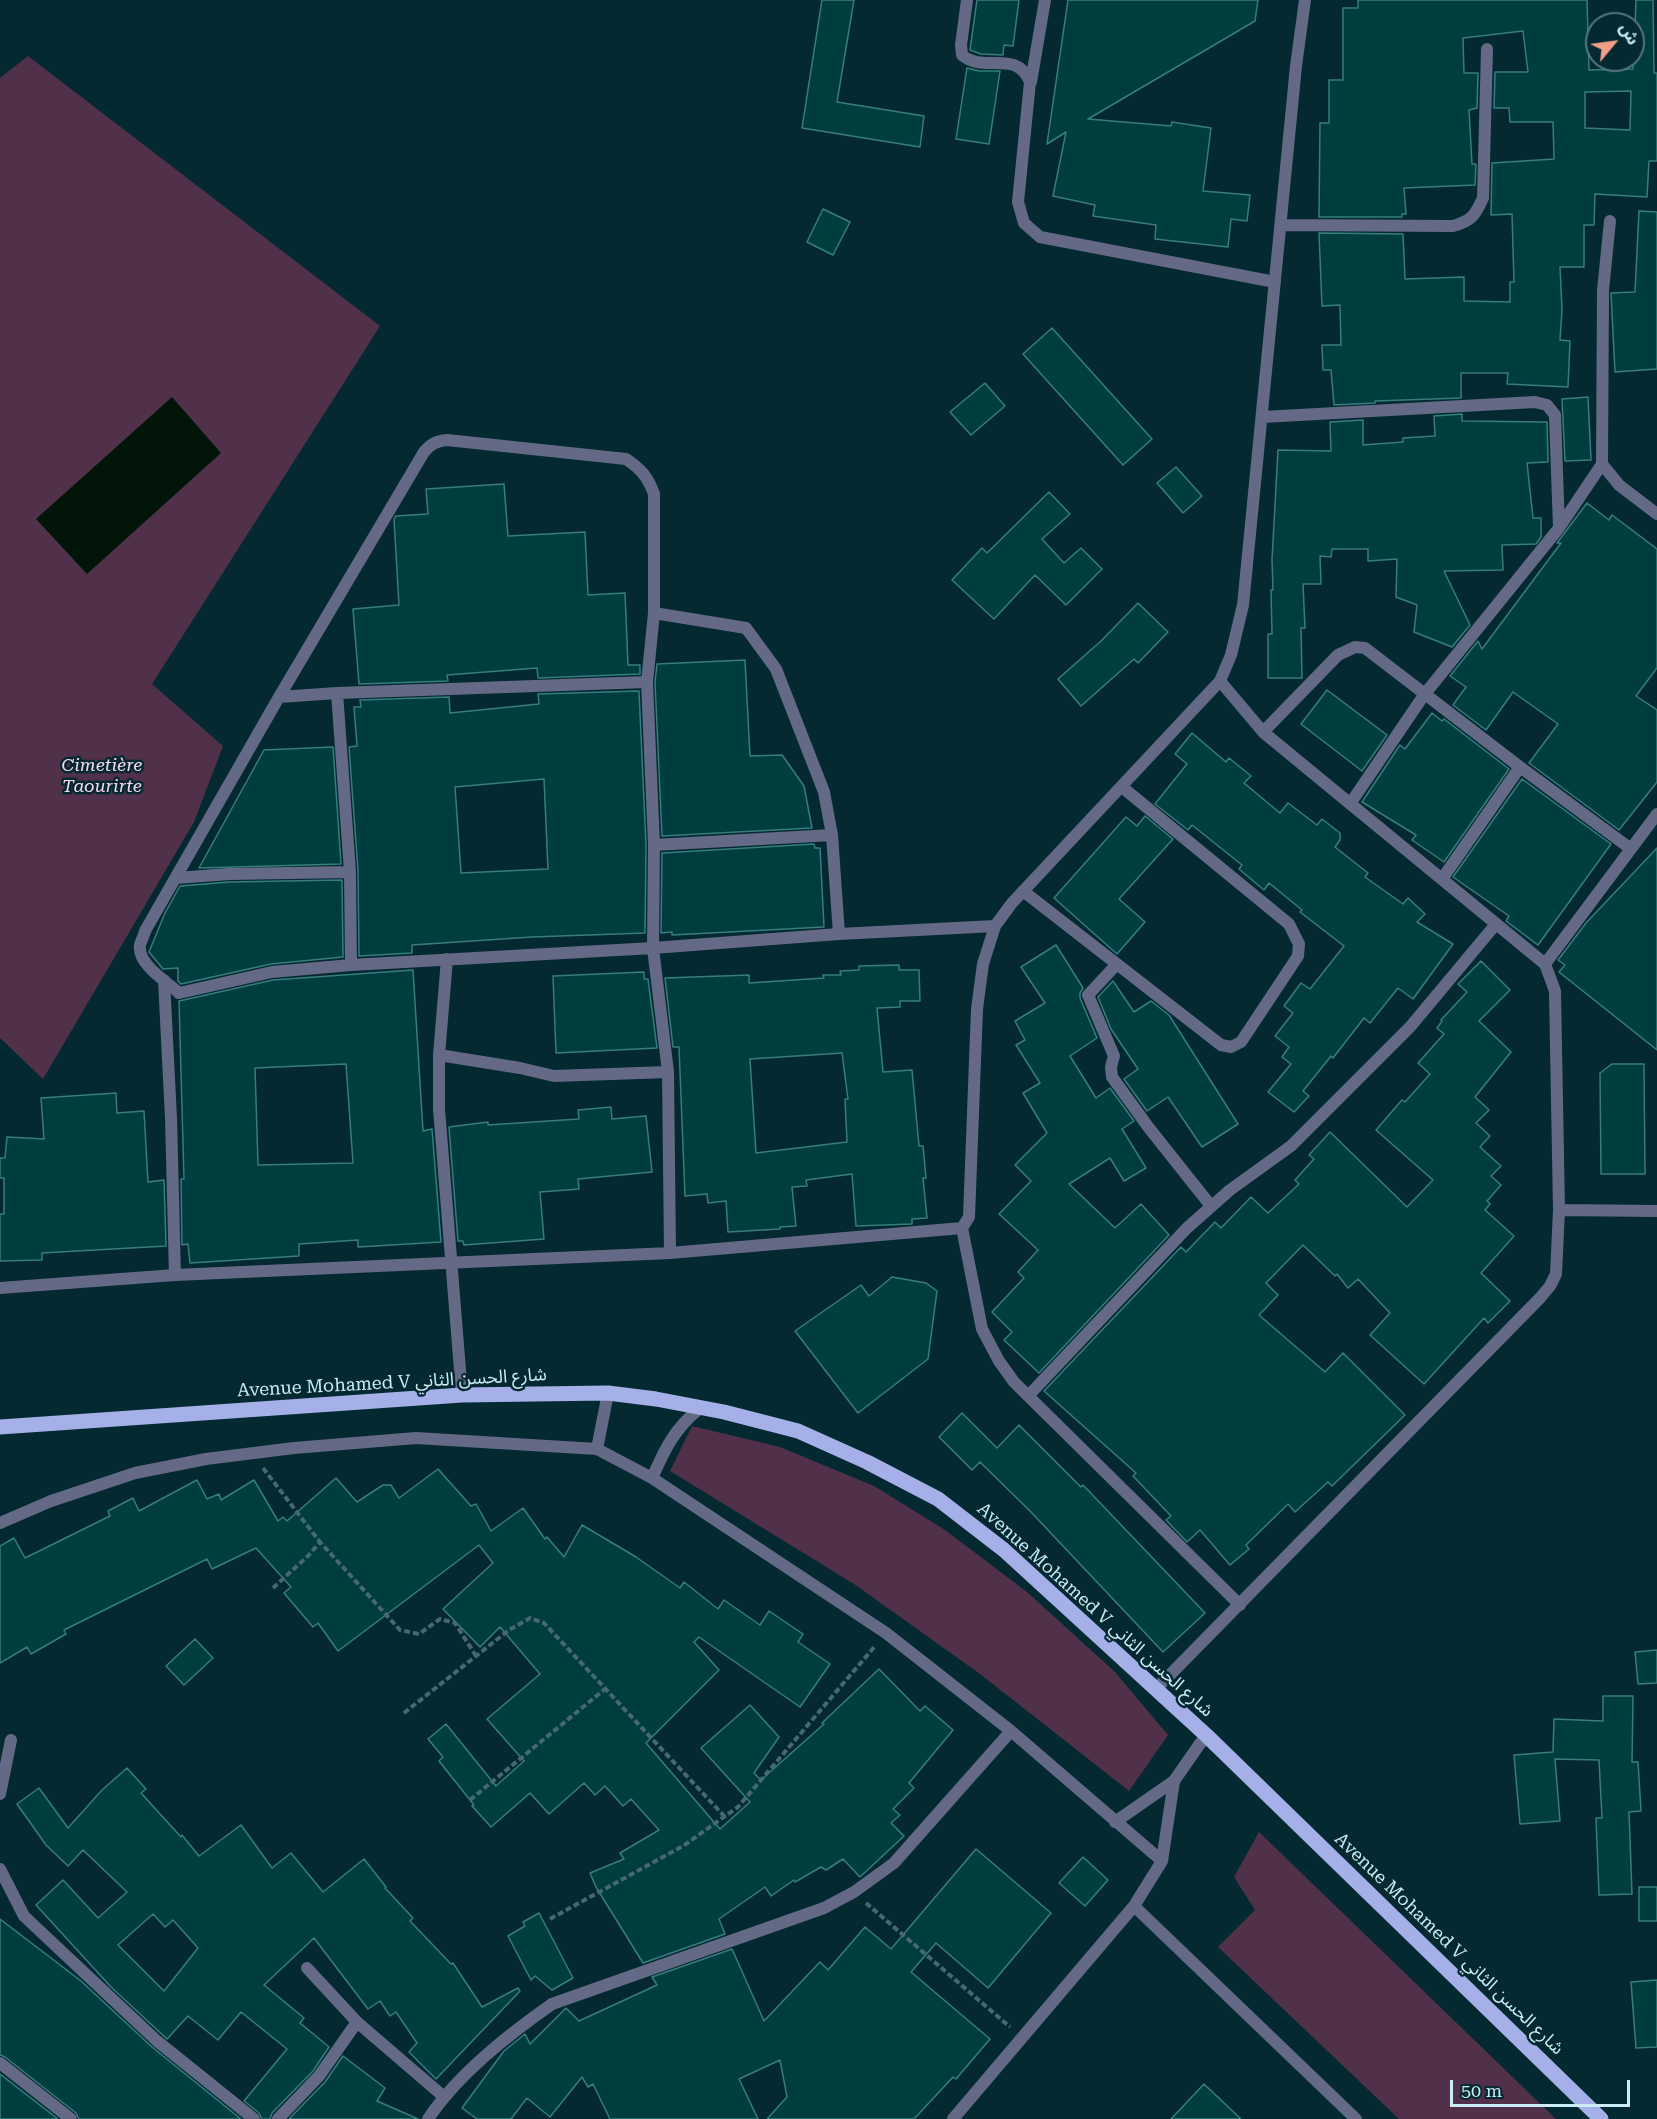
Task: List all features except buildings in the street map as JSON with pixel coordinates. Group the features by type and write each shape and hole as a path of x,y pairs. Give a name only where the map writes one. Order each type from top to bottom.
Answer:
{"main road":[{"name":"Avenue Mohamed V شارع الحسن الثاني","path":"0,1427 462,1395 608,1393 700,1408 798,1431 867,1462 938,1499 1004,1550 1157,1688 1601,2119"}],"street":[{"path":"968,0 961,45 962,55 969,61 1016,64 1026,71 1030,82"},
{"path":"1045,0 1030,82 1018,202 1024,223 1040,237 1275,282"},
{"path":"1240,1605 1014,1382 999,1361 982,1329 962,1228 969,1217 977,1009 983,964 995,926 1023,891 1220,681 1232,655 1243,605 1296,66 1305,0"},
{"path":"1281,225 1453,226 1465,223 1476,214 1482,198 1487,49"},
{"path":"1350,804 1424,695 1558,528 1602,464 1602,290 1610,221"},
{"path":"1263,417 1534,402 1546,405 1555,415 1558,528"},
{"path":"670,1253 668,1072 653,948 654,845 647,682 654,613 654,494 648,478 640,468 626,459 447,440 438,441 424,452 279,697 145,931 140,946 141,958 179,993 272,972 351,965 653,948 840,933 995,926"},
{"path":"1602,464 1619,485 1657,514"},
{"path":"654,613 746,628 776,669 824,792 832,835 840,933"},
{"path":"1263,732 1338,655 1355,647 1365,648 1424,695 1631,849"},
{"path":"1157,1688 1540,1298 1550,1287 1556,1274 1559,1210 1555,991 1545,964 1263,732 1220,681"},
{"path":"279,697 647,682"},
{"path":"337,693 350,872 351,965"},
{"path":"1442,879 1520,767"},
{"path":"1023,891 1221,1045 1231,1047 1241,1042 1298,956 1299,944 1289,924 1122,787"},
{"path":"1545,964 1657,814"},
{"path":"654,845 832,835"},
{"path":"176,878 230,874 350,872"},
{"path":"1029,1395 1187,1228 1230,1190 1291,1146 1410,1027 1496,924"},
{"path":"447,959 439,1055 439,1109 462,1395"},
{"path":"1117,964 1088,995 1114,1056 1110,1067 1112,1077 1211,1206"},
{"path":"164,980 171,1118 175,1275"},
{"path":"439,1055 554,1076 668,1072"},
{"path":"1559,1210 1657,1210"},
{"path":"0,1287 175,1275 670,1253 962,1228"},
{"path":"597,1449 608,1393"},
{"path":"652,1478 675,1433 683,1422 700,1408"},
{"path":"0,1523 51,1502 135,1473 206,1459 294,1448 416,1438 597,1449 652,1478 886,1633 1011,1731 1162,1861"},
{"path":"428,2119 443,2096 518,2028 552,2004 824,1908 854,1892 894,1863 1011,1731"},
{"path":"1115,1822 1174,1781 1206,1735"},
{"path":"0,1794 10,1740"},
{"path":"953,2119 1134,1906 1162,1861 1174,1781"},
{"path":"0,1869 24,1916 158,2040 254,2119"},
{"path":"1134,1906 1356,2119"},
{"path":"307,1968 357,2022 443,2096"},
{"path":"278,2119 319,2076 357,2022"},
{"path":"0,2063 71,2119"}],"path":[{"path":"252,1454 320,1542 400,1630 418,1634 440,1619 455,1623 476,1656"},
{"path":"273,1588 320,1542"},
{"path":"404,1713 509,1630 530,1618 544,1623 724,1817"},
{"path":"550,1919 682,1846 738,1807 886,1633"},
{"path":"470,1800 605,1689"},
{"path":"854,1892 1023,2038"}],"green space":[{"name":"Cimetière Taourirte","path":"28,56 380,326 152,684 223,746 194,822 43,1079 0,1038 0,78"},
{"path":"692,1426 780,1447 874,1486 945,1530 1027,1592 1115,1672 1168,1735 1129,1791 980,1674 854,1584 670,1471"},
{"path":"1259,1832 1556,2119 1399,2119 1218,1947 1255,1910 1234,1877"}],"shaded area":[{"path":"172,397 221,453 87,574 36,519"}]}
